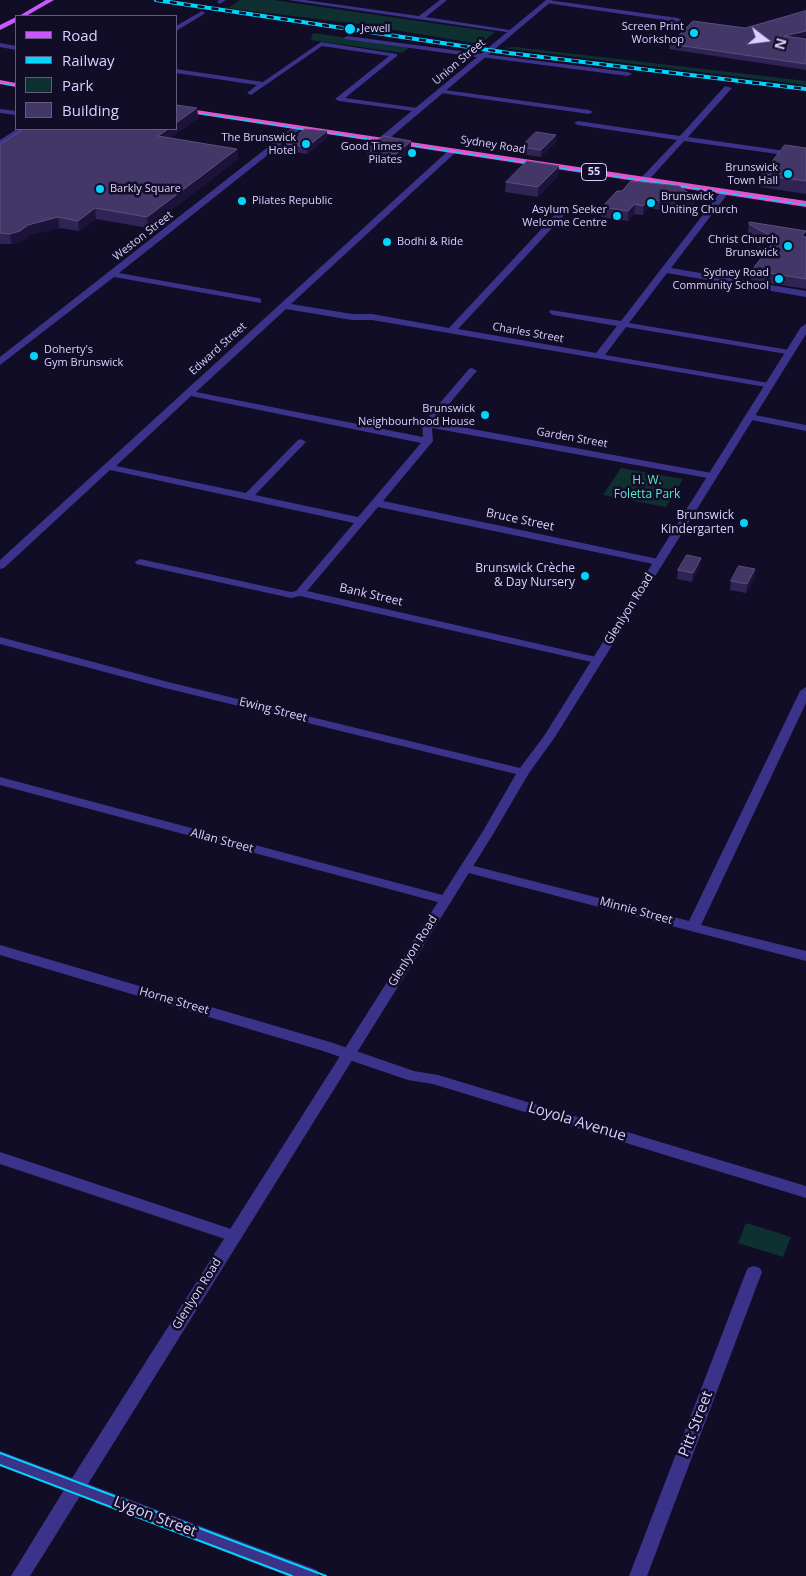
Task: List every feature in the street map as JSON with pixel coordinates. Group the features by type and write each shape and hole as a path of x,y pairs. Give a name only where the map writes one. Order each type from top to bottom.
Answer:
{"highway":[{"path":"0,82 15,84"},
{"name":"Sydney Road","path":"178,109 806,204"}],"main road":[{"path":"24,15 51,0"},
{"path":"0,28 15,20"}],"street":[{"path":"291,0 513,31"},
{"path":"420,18 444,0"},
{"path":"549,1 678,20"},
{"name":"Union Street","path":"382,140 549,1"},
{"path":"363,10 370,5"},
{"path":"178,28 202,13"},
{"path":"347,38 628,74"},
{"path":"251,93 321,44 395,55 339,98 417,110"},
{"path":"0,45 15,48"},
{"path":"178,71 264,84"},
{"path":"644,180 728,88"},
{"path":"441,91 589,112"},
{"path":"0,110 15,113"},
{"path":"578,123 806,156"},
{"name":"Weston Street","path":"0,362 299,127"},
{"path":"0,143 20,130"},
{"name":"Edward Street","path":"0,566 453,151"},
{"path":"598,357 726,192"},
{"path":"451,331 565,209"},
{"path":"665,270 806,294"},
{"path":"112,274 258,301"},
{"name":"Charles Street","path":"284,306 352,317 372,317 769,386"},
{"path":"553,312 789,353"},
{"name":"Glenlyon Road","path":"20,1576 466,868 523,772 549,738 789,353 805,331"},
{"path":"300,593 428,441 427,424 472,371"},
{"path":"188,393 428,441"},
{"path":"750,417 806,428"},
{"name":"Garden Street","path":"427,424 713,476"},
{"path":"248,497 301,442"},
{"path":"108,467 361,520"},
{"name":"Bruce Street","path":"376,503 658,562"},
{"name":"Bank Street","path":"140,562 291,595 300,593 596,660"},
{"name":"Ewing Street","path":"0,642 523,772"},
{"path":"694,926 806,691"},
{"name":"Allan Street","path":"0,781 445,900"},
{"name":"Minnie Street","path":"466,868 806,956"},
{"name":"Horne Street","path":"0,950 332,1048 347,1055"},
{"name":"Loyola Avenue","path":"347,1055 413,1076 442,1081 806,1192"},
{"path":"0,1158 234,1236"},
{"name":"Pitt Street","path":"638,1576 754,1272"},
{"name":"Lygon Street","path":"0,1458 310,1576"}],"green space":[{"path":"240,0 273,0 495,32 480,44 358,24 228,8"},
{"path":"313,33 410,47 402,53 311,40"},
{"path":"515,47 806,81 806,85 503,48"},
{"name":"H. W. Foletta Park","path":"621,468 683,479 666,507 603,495"},
{"path":"746,1223 791,1237 783,1257 738,1243"}],"building":[{"path":"806,11 806,31 784,36 806,39 806,64 670,44 693,21 745,28"},
{"path":"178,105 197,108 178,122"},
{"path":"305,129 327,131 307,147 286,144"},
{"name":"Barkly Square","path":"22,130 167,130 158,136 237,149 147,217 95,208 78,221 58,217 28,225 20,231 10,234 0,233 0,145"},
{"path":"536,132 556,135 541,150 521,147"},
{"path":"383,136 411,141 396,154 367,150"},
{"path":"785,145 806,148 806,181 762,175"},
{"path":"527,161 559,166 538,187 506,182"},
{"path":"631,181 679,186 694,197 676,201 669,200 667,202 649,199 643,206 635,204 628,211 602,207 617,191 622,191"},
{"path":"750,222 806,231 802,236 806,237 806,279 752,270 776,239 749,224"},
{"path":"687,555 701,558 693,573 678,570"},
{"path":"739,566 755,569 747,584 731,581"}],"tram line":[{"path":"0,83 15,86"},
{"path":"178,110 806,205"},
{"path":"0,1453 326,1576"},
{"path":"0,1465 292,1576"}],"railway":[{"path":"156,0 509,53 806,89"}],"place":[{"name":"Jewell","path":"350,29"},
{"name":"Screen Print Workshop","path":"694,33"},
{"name":"The Brunswick Hotel","path":"306,144"},
{"name":"Good Times Pilates","path":"412,153"},
{"name":"Brunswick Town Hall","path":"788,174"},
{"name":"Barkly Square","path":"100,189"},
{"name":"Pilates Republic","path":"242,201"},
{"name":"Brunswick Uniting Church","path":"651,203"},
{"name":"Asylum Seeker Welcome Centre","path":"617,216"},
{"name":"Bodhi & Ride","path":"387,242"},
{"name":"Christ Church Brunswick","path":"788,246"},
{"name":"Sydney Road Community School","path":"779,279"},
{"name":"Doherty's Gym Brunswick","path":"34,356"},
{"name":"Brunswick Neighbourhood House","path":"485,415"},
{"name":"Brunswick Kindergarten","path":"744,523"},
{"name":"Brunswick Crèche & Day Nursery","path":"585,576"}]}
